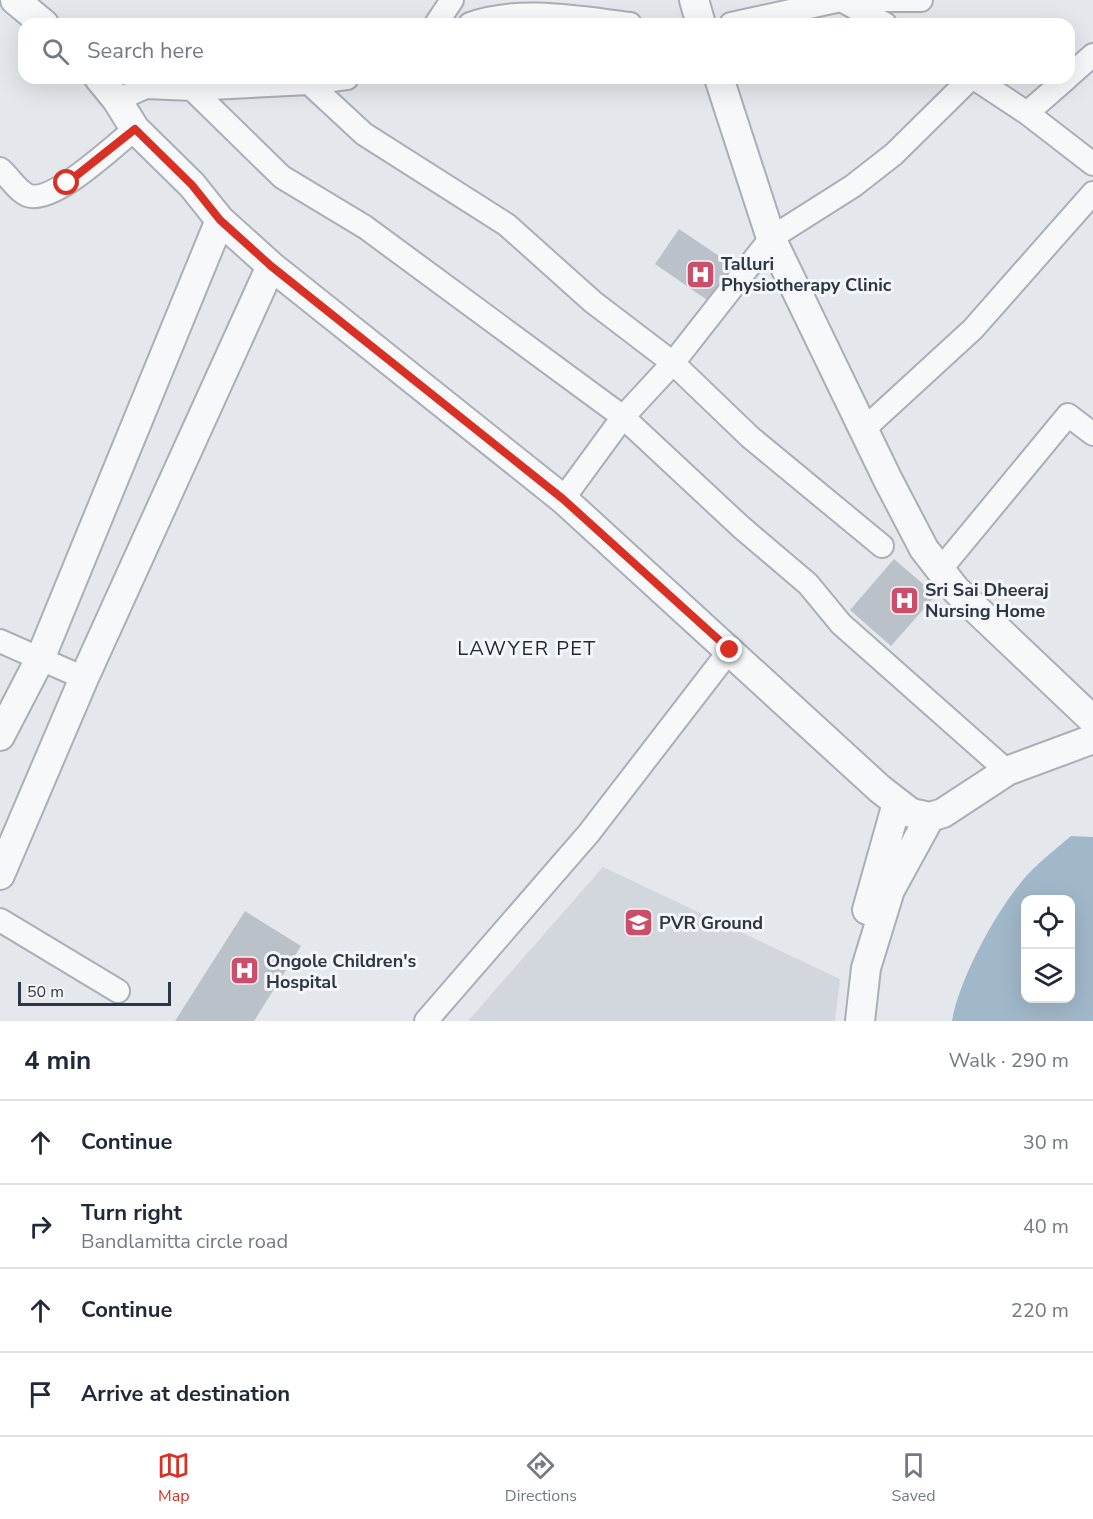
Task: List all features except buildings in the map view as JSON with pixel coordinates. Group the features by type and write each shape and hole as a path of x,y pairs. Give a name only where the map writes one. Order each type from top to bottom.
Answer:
{"street":[{"path":"15,0 37,18"},
{"path":"440,18 452,0"},
{"path":"694,0 699,18"},
{"path":"758,18 841,0 921,0"},
{"path":"841,0 874,18"},
{"path":"485,18 530,16 555,18"},
{"path":"1075,71 1093,55"},
{"path":"104,84 135,129 192,185 220,220 271,266 563,499 897,803 911,813 930,817 943,813 1007,771 1093,739"},
{"path":"117,100 146,87 192,89 290,84"},
{"path":"310,84 364,134 507,225 593,302 673,363 750,437 882,546"},
{"path":"721,84 771,238 924,549 956,590 1093,720"},
{"path":"563,499 623,417 673,363 771,238 853,186 894,154 966,84"},
{"path":"981,84 1027,113 1093,164"},
{"path":"1027,113 1060,84"},
{"path":"192,89 282,177 365,227 623,417 741,527 808,584 841,624 1007,771"},
{"path":"0,169 22,192 35,197 42,196 67,183 135,129"},
{"path":"864,430 973,329 1093,193"},
{"path":"0,736 40,659 220,220"},
{"path":"0,875 84,678 271,266"},
{"path":"940,570 1068,415 1093,434"},
{"path":"0,641 84,678"},
{"path":"426,1021 589,833 730,650"},
{"path":"848,1021 856,958 871,888 897,803"},
{"path":"860,1021 866,968 890,890 930,817"},
{"path":"0,920 118,991"}],"shaded area":[{"name":"PVR Ground","path":"603,867 840,979 835,1021 468,1021"}],"water":[{"path":"1071,836 1093,837 1093,1021 952,1021 956,1003 972,962 995,920 1020,884 1046,857"}],"place":[{"name":"Talluri Physiotherapy Clinic","path":"700,274"},
{"name":"Sri Sai Dheeraj Nursing Home","path":"904,600"},
{"name":"PVR Ground","path":"638,923"},
{"name":"Ongole Children's Hospital","path":"245,971"}],"district":[{"name":"LAWYER PET","path":"527,648"}],"route":[{"path":"67,183 135,129 192,185 220,220 271,266 563,499 730,650"}]}
